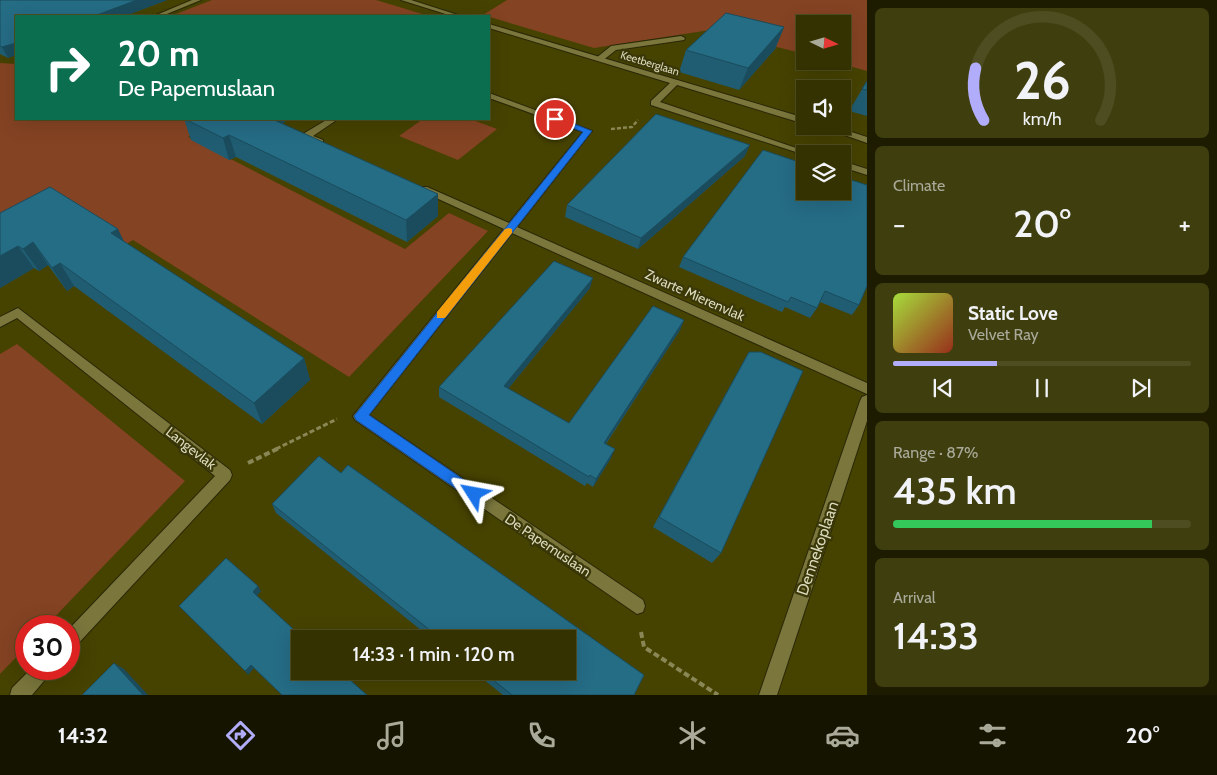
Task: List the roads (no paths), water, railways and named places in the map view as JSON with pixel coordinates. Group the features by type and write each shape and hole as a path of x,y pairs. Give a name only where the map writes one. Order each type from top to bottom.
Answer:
{"street":[{"path":"160,15 198,0"},
{"path":"404,0 455,15"},
{"name":"Keetberglaan","path":"490,26 796,118"},
{"path":"599,59 614,48 681,38"},
{"path":"675,82 654,103 796,149"},
{"path":"490,95 588,131 511,228"},
{"path":"332,120 306,136 333,148"},
{"path":"851,135 867,140"},
{"path":"851,167 867,172"},
{"name":"Zwarte Mierenvlak","path":"413,184 867,389"},
{"name":"De Papemuslaan","path":"511,228 360,416 637,606"},
{"name":"Langevlak","path":"0,323 18,312 225,475 80,629"},
{"name":"Dennekoplaan","path":"768,695 867,401"},
{"path":"18,695 32,680"}]}
